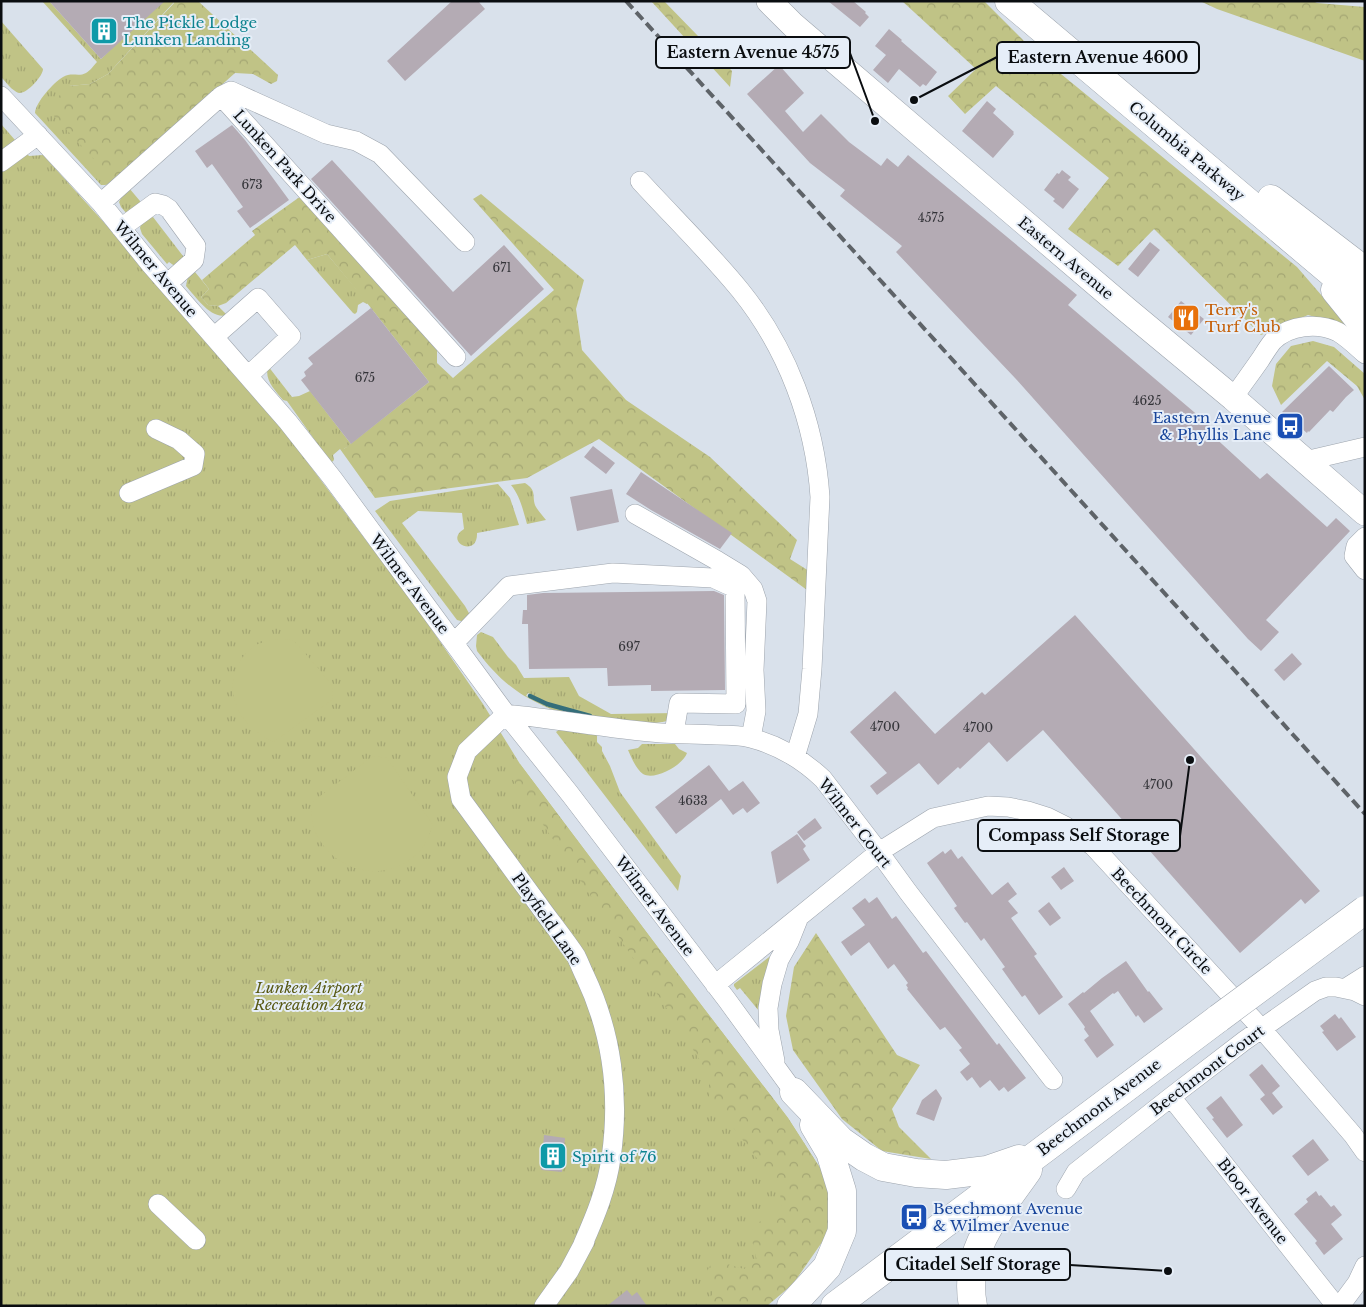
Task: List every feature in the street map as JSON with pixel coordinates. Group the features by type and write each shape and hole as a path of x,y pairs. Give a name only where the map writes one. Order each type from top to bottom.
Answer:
{"highway":[{"name":"Columbia Parkway","path":"1010,1 1365,301"},
{"name":"Columbia Parkway","path":"1038,1 1269,198 1358,265"},
{"path":"1298,245 1365,327"},
{"name":"Beechmont Avenue","path":"835,1306 1365,910"},
{"path":"794,1092 841,1141 883,1167 916,1173 954,1174 987,1170 1042,1150"},
{"path":"791,1306 826,1267 842,1231 842,1191 830,1152 794,1092"},
{"path":"973,1306 971,1276 975,1257 985,1232 1042,1150"}],"main road":[{"name":"Eastern Avenue","path":"769,1 800,32 1233,398 1365,513"}],"street":[{"path":"221,96 231,91 326,134 356,141 380,154 465,242"},
{"name":"Wilmer Avenue","path":"1,96 100,203 288,422 333,479 506,714 576,802 794,1092"},
{"name":"Lunken Park Drive","path":"100,203 221,96 456,357"},
{"path":"1,162 38,135"},
{"path":"640,181 740,290 762,321 780,351 796,388 812,439 820,497 812,669 808,714 795,757"},
{"path":"121,228 156,203 170,209 196,246 194,260 168,283"},
{"path":"214,337 258,298 290,336 248,376"},
{"path":"1233,398 1274,340 1298,328 1311,326 1337,332 1365,354"},
{"path":"129,493 193,466 195,454 179,440 156,429"},
{"path":"1305,461 1365,447"},
{"path":"636,514 741,575 753,589 757,601 754,670 756,711 751,738"},
{"path":"1365,537 1356,546 1354,556 1365,570"},
{"path":"454,643 510,586 612,573 713,578 735,588 736,704 679,703 674,733"},
{"name":"Wilmer Court","path":"506,714 606,728 751,738 777,747 795,757 823,779 1053,1080"},
{"name":"Playfield Lane","path":"506,714 467,751 457,777 462,800 576,956 593,992 602,1021 609,1050 613,1080 614,1120 611,1159 604,1188 584,1243 569,1271 544,1306"},
{"name":"Beechmont Circle","path":"715,985 879,852 933,818 988,806 1028,811 1065,826 1093,846 1261,1028 1353,1135 1365,1152"},
{"path":"776,1067 769,1030 768,1008 779,960 799,917"},
{"path":"1346,988 1365,976"},
{"name":"Beechmont Court","path":"1066,1189 1076,1172 1170,1097 1261,1028 1315,991 1326,987 1346,988 1365,996"},
{"name":"Bloor Avenue","path":"1170,1097 1338,1306"},
{"path":"158,1204 196,1240"},
{"path":"1338,1306 1356,1283 1365,1266"}],"green space":[{"path":"42,1 49,1 101,59 160,1 174,2 108,74 90,84 69,86 114,181 109,184 101,185 35,113 42,98 59,80 66,76 86,73 97,62"},
{"path":"173,1 198,1 278,75 277,81 271,84 253,74 235,73 114,181 53,115 52,103 69,86 90,84 108,74 174,3"},
{"path":"651,1 664,1 732,71 730,87"},
{"path":"902,1 984,1 1039,56 1297,267 1348,326 1308,315 1261,335 1154,229 1118,266 1068,229 1109,178 996,86 965,114 948,96 976,69"},
{"path":"1200,1 1313,1 1317,3 1365,7 1365,61 1217,9"},
{"path":"1,21 43,69 34,84 22,93 14,90 1,77"},
{"name":"Lunken Airport Recreation Area","path":"1,124 29,156 43,155 202,331 260,399 419,611 483,704 520,764 788,1118 822,1171 767,1306 1,1306"},
{"path":"129,188 140,201 140,204 127,214 119,202"},
{"path":"481,194 584,280 576,309 582,350 626,400 710,457 797,540 790,559 809,571 807,590 599,439 527,478 375,498 340,449 344,449 429,382 327,254 307,260 295,245 226,303 218,306 208,305 201,297 209,289 202,280 255,235 252,231 301,196 437,350 437,363 453,378 554,290 473,199"},
{"path":"153,217 184,258 176,267 169,262 167,264 142,234 141,224"},
{"path":"327,254 368,303 363,302 358,305 355,314 307,260"},
{"path":"195,272 209,289 201,297 208,305 218,306 227,315 221,316 210,311 186,286 188,276"},
{"path":"1313,341 1334,347 1365,374 1365,400 1357,386 1327,361 1281,405 1272,386 1276,364 1291,346"},
{"path":"268,366 292,397 310,391 351,444 333,455 334,460 331,463 287,401 283,400 271,384 267,371"},
{"path":"525,483 532,489 536,507 546,520 527,524 519,498 511,485"},
{"path":"498,484 510,498 519,525 477,533 476,541 468,547 463,546 457,539 464,529 462,513 418,511 402,523 470,615 467,621 457,620 375,511 390,501"},
{"path":"481,632 493,637 524,678 569,677 579,696 611,714 676,713 671,719 661,722 630,722 560,707 546,703 528,693 526,696 574,714 563,713 547,707 533,701 506,683 491,668 477,651 477,635"},
{"path":"273,639 294,641 333,687 332,700 273,742 255,731 241,715 234,698 233,681 239,663 245,655 258,644"},
{"path":"560,729 597,734 597,742 602,747 620,792 681,876 678,891 556,732"},
{"path":"642,744 675,744 679,749 687,753 680,762 668,771 648,776 638,769 628,750 638,748"},
{"path":"373,756 387,758 433,825 424,845 416,855 404,864 376,871 362,870 349,866 337,859 326,849 314,829 311,807 311,803"},
{"path":"520,764 788,1118 822,1171 830,1200 827,1235 793,1284 767,1306 703,1306 715,1291 704,1277 711,1264 727,1264 744,1269 757,1261 750,1232 766,1215 782,1208 779,1187 709,1096 709,1075 674,1019 511,777"},
{"path":"816,933 897,1055 920,1065 892,1109 899,1127 931,1159 882,1151 842,1119 793,1050 786,1016 794,967"},
{"path":"773,954 764,1017 740,988 737,990 734,984"}],"building":[{"name":"The Pickle Lodge Lunken Landing","path":"49,1 165,1 101,59"},
{"path":"452,1 478,1 485,9 405,81 387,61"},
{"path":"828,1 853,1 869,17 860,27"},
{"path":"889,29 937,72 926,86 923,84 920,87 899,69 888,83 873,70 886,55 875,46"},
{"path":"779,65 804,93 785,111 803,132 821,114 849,142 881,166 887,158 898,167 908,155 1077,295 1068,305 1214,429 1210,433 1260,479 1267,473 1327,527 1336,518 1350,531 1266,620 1279,632 1261,651 1248,639 1015,378 896,252 902,246 840,196 845,190 810,163 747,94"},
{"path":"987,101 996,109 993,113 1014,132 993,158 962,131"},
{"path":"232,125 289,200 250,228 237,211 243,207 212,164 207,168 195,151"},
{"path":"332,160 453,292 504,245 544,289 471,356 311,179"},
{"path":"1062,170 1071,177 1068,180 1079,189 1063,209 1044,190 1057,173 1059,174"},
{"path":"1150,242 1160,250 1138,277 1128,269"},
{"name":"Terry's Turf Club","path":"1181,301 1204,319 1191,335 1168,317"},
{"path":"371,308 429,382 351,444 301,380 306,376 304,372 313,364 308,358"},
{"path":"1329,366 1354,390 1333,412 1330,410 1307,433 1282,412"},
{"path":"593,446 615,463 606,474 584,457"},
{"path":"641,472 732,533 720,549 626,494"},
{"path":"612,489 619,522 577,531 570,497"},
{"path":"714,591 724,595 725,690 651,691 651,685 608,686 607,668 529,669 528,624 522,624 523,610 527,610 527,595 543,593"},
{"path":"1075,615 1320,891 1305,904 1301,899 1240,953 1043,730 1007,762 989,742 960,769 958,767 938,785 919,763 877,795 870,786 887,773 850,732 895,691 935,734 982,692 985,695"},
{"path":"1292,653 1302,664 1284,681 1274,670"},
{"path":"709,765 729,791 743,781 760,803 747,813 743,808 733,815 721,799 676,834 655,807"},
{"path":"815,818 822,828 804,841 797,832"},
{"path":"797,834 806,846 803,849 810,860 777,884 771,852"},
{"path":"951,849 958,859 962,856 992,895 1008,882 1017,894 1008,901 1018,913 1011,918 1037,954 1034,956 1063,997 1039,1015 1025,995 1022,997 1002,969 1005,967 984,938 981,941 967,922 965,923 954,908 957,906 927,863 943,851 945,854"},
{"path":"1064,867 1074,881 1061,890 1051,877"},
{"path":"877,897 892,919 896,916 923,953 926,951 997,1045 999,1043 1026,1078 1008,1092 1004,1087 999,1091 990,1080 980,1088 972,1077 967,1081 960,1072 970,1064 959,1050 962,1048 945,1027 940,1030 907,989 906,985 908,983 894,964 888,969 869,942 851,956 841,942 865,925 852,908 865,898 869,903"},
{"path":"1049,902 1061,918 1050,926 1038,911"},
{"path":"1126,961 1148,992 1163,1009 1144,1023 1138,1015 1136,1017 1118,991 1113,993 1090,1011 1114,1045 1097,1058 1084,1040 1089,1036 1084,1029 1085,1027 1068,1004"},
{"path":"1335,1014 1339,1019 1341,1017 1356,1037 1337,1051 1322,1032 1324,1031 1320,1026"},
{"path":"1262,1064 1280,1086 1272,1093 1283,1107 1273,1115 1260,1099 1265,1095 1249,1075"},
{"path":"936,1089 942,1098 934,1121 916,1114 922,1100"},
{"path":"1221,1096 1243,1125 1227,1138 1206,1108"},
{"name":"Spirit of 76","path":"544,1135 565,1138 562,1172 541,1170"},
{"path":"1313,1139 1329,1160 1308,1176 1292,1156"},
{"path":"1316,1191 1331,1207 1334,1205 1342,1215 1331,1224 1343,1239 1324,1255 1315,1243 1317,1241 1294,1214 1308,1202 1306,1199"},
{"path":"627,1290 632,1296 637,1292 647,1306 607,1306"}],"waterway":[{"path":"530,696 547,704 590,716"}],"railway":[{"path":"626,1 1365,814"}],"place":[{"name":"The Pickle Lodge Lunken Landing","path":"104,31"},
{"name":"Eastern Avenue 4600","path":"914,100"},
{"name":"Eastern Avenue 4575","path":"875,121"},
{"name":"Terry's Turf Club","path":"1186,318"},
{"name":"Eastern Avenue & Phyllis Lane","path":"1290,426"},
{"name":"Compass Self Storage","path":"1190,760"},
{"name":"Spirit of 76","path":"553,1156"},
{"name":"Beechmont Avenue & Wilmer Avenue","path":"914,1217"},
{"name":"Citadel Self Storage","path":"1168,1271"}]}
